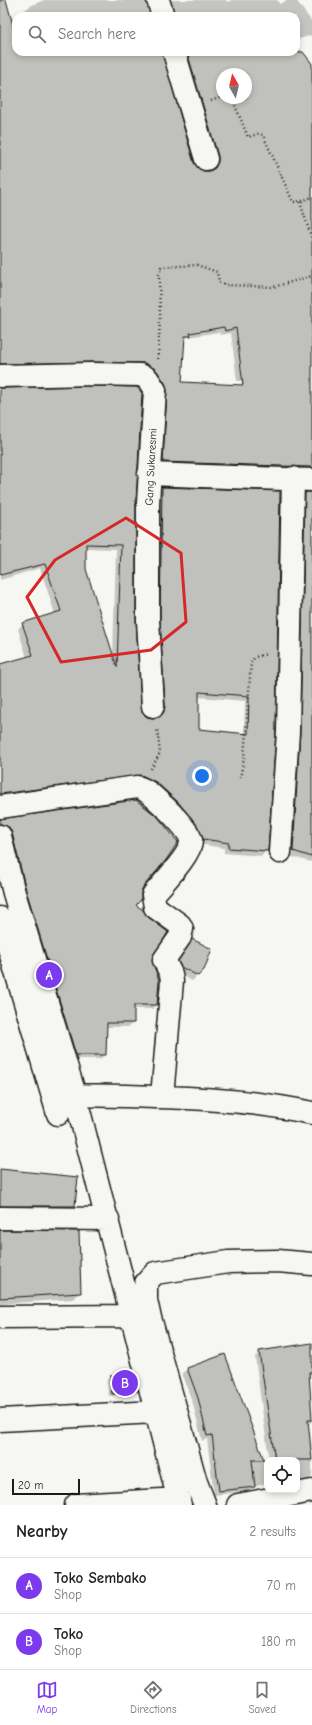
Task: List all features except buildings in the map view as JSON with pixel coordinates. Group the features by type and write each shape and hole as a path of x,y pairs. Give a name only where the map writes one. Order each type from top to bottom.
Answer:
{"street":[{"path":"158,0 162,12"},
{"path":"175,56 206,159"},
{"path":"0,376 92,374 140,375 147,378 155,390"},
{"name":"Gang Sukaresmi","path":"153,706 148,620 150,474 155,390"},
{"path":"150,474 303,479 290,654 288,732 280,852"},
{"path":"0,808 137,786 141,787 175,816 191,839 191,845 187,853 153,895 155,907 180,925 182,929 180,937 164,960 171,974 172,981 162,1097"},
{"path":"0,836 14,893 75,1095 180,1502 76,1505"},
{"path":"0,918 58,1114"},
{"path":"75,1095 162,1097 241,1102 290,1108 312,1113"},
{"path":"0,1218 108,1219"},
{"path":"205,1505 196,1482 149,1314 146,1300 146,1283 155,1273 228,1262 278,1261 312,1264"},
{"path":"0,1317 132,1316"},
{"path":"0,1420 156,1412"},
{"path":"238,1505 312,1490"}],"path":[{"path":"234,104 247,135 251,137 258,134 263,135 293,202 300,202 312,197"},
{"path":"300,202 312,239"},
{"path":"155,390 160,318 158,274 161,267 201,266 217,272 219,282 226,285 273,287 312,276"},
{"path":"240,778 244,751 251,663 253,659 260,655 290,654"},
{"path":"141,787 160,754 153,706"}],"highlighted area":[{"path":"126,518 181,553 186,622 151,650 61,662 27,597 55,560"}],"place":[{"name":"Toko Sembako","path":"49,975"},
{"name":"Toko","path":"125,1383"}]}
